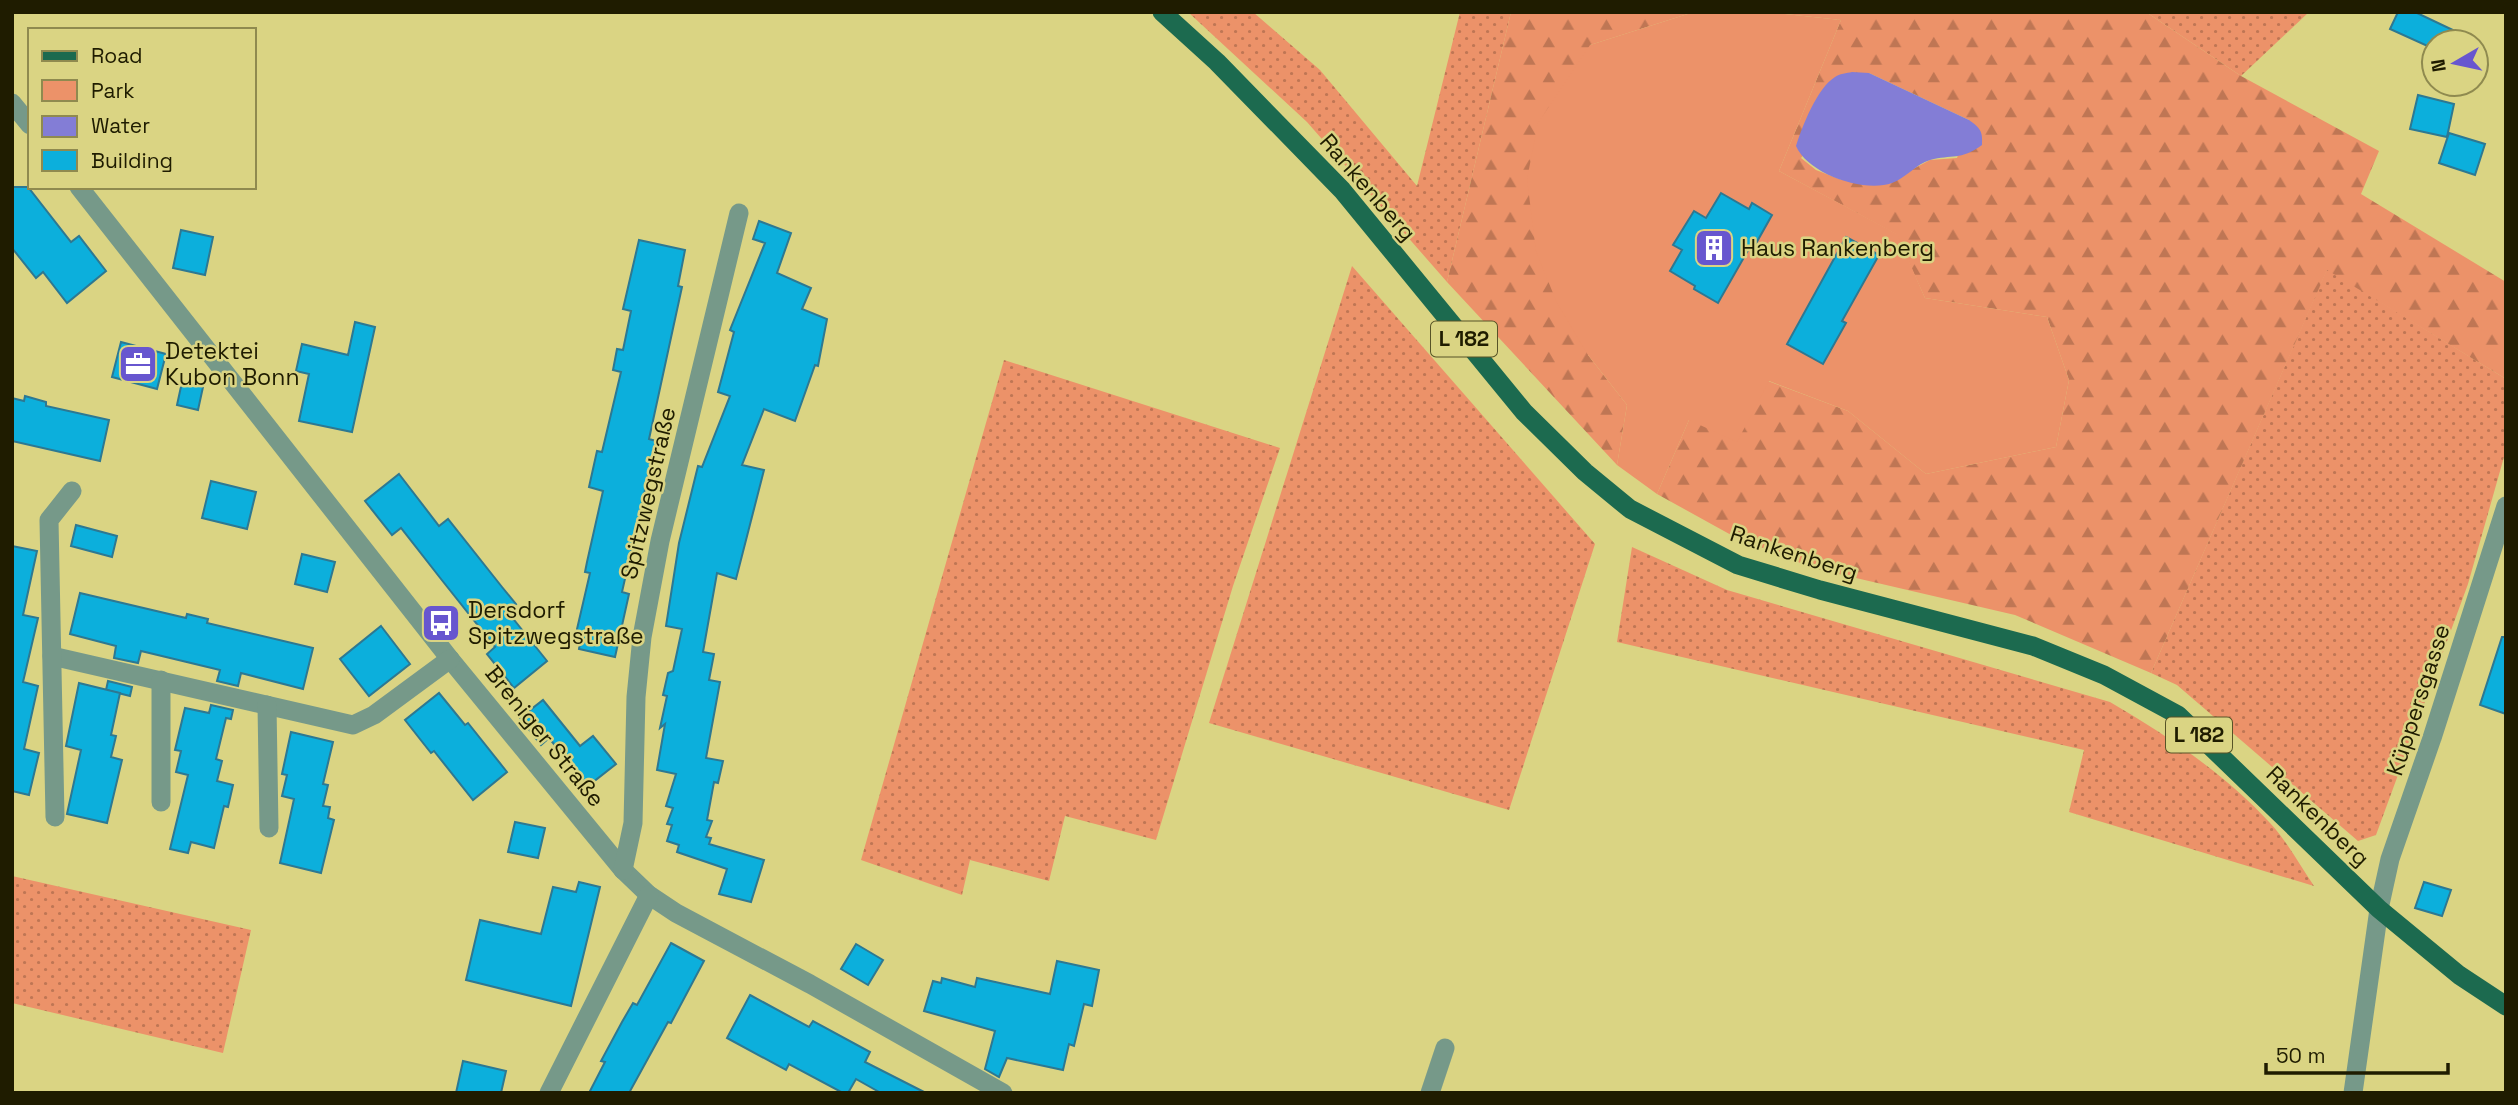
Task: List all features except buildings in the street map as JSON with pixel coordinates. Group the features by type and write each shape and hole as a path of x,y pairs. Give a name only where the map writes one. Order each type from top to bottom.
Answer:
{"main road":[{"name":"Rankenberg","path":"1161,12 1217,62 1342,190 1524,412 1585,472 1630,509 1738,565 1820,590 2033,646 2104,674 2178,715 2379,909 2459,975 2506,1006"}],"street":[{"path":"12,103 28,123"},
{"name":"Breniger Straße","path":"81,189 450,659 623,870 649,895 676,913 810,984 1003,1093"},
{"name":"Spitzwegstraße","path":"623,870 633,823 636,698 642,637 660,541 739,213"},
{"path":"55,817 49,520 72,491"},
{"name":"Küppersgasse","path":"2353,1093 2379,909 2390,859 2432,738 2506,506"},
{"path":"52,656 353,725 374,715 450,659"},
{"path":"161,680 161,802"},
{"path":"267,705 269,828"},
{"path":"549,1093 649,895"},
{"path":"1430,1093 1445,1048"}],"green space":[{"path":"1188,12 1253,12 1320,70 1417,186 1460,12 1511,12 1447,282 1307,122"},
{"path":"1511,12 1694,12 1590,45 1588,355 1627,405 1617,465 1447,282"},
{"path":"1694,12 1765,12 1841,20 1779,171 1897,234 1925,298 2047,317 2069,380 2056,447 1926,474 1848,411 1769,381 1737,442 1689,420 1657,494 1617,465 1627,405 1588,355 1557,303 1536,251 1527,179 1538,123 1590,45"},
{"path":"1765,12 2146,12 2241,76 2379,151 2361,194 2506,282 2506,379 2327,270 2151,673 2015,615 1813,568 1733,536 1657,494 1689,420 1768,381 1848,411 1926,474 2056,447 2069,380 2047,317 1925,298 1896,234 1779,171 1841,20","holes":["1869,73 1969,120 1957,158 1930,160 1913,169 1842,180 1816,170 1801,158"]},
{"path":"2146,12 2309,12 2241,76"},
{"path":"1352,266 1595,544 1509,810 1209,723"},
{"path":"2327,269 2506,379 2506,450 2468,584 2376,835 2358,841 2177,685 2151,673"},
{"path":"1004,360 1280,448 1233,586 1156,840 1065,816 1049,881 970,860 962,895 861,860"},
{"path":"1632,547 1727,590 2110,702 2174,742 2215,772 2253,805 2276,830 2314,886 2069,812 2084,750 1617,642"},
{"path":"12,876 251,930 223,1053 12,1003"}],"water":[{"path":"1852,72 1869,73 1969,120 1980,130 1982,145 1962,155 1925,162 1892,183 1852,183 1824,173 1802,156 1796,146 1816,99 1828,82"}],"place":[{"name":"Haus Rankenberg","path":"1714,248"},
{"name":"Detektei Kubon Bonn","path":"138,364"},
{"name":"Dersdorf Spitzwegstraße","path":"441,623"}]}
